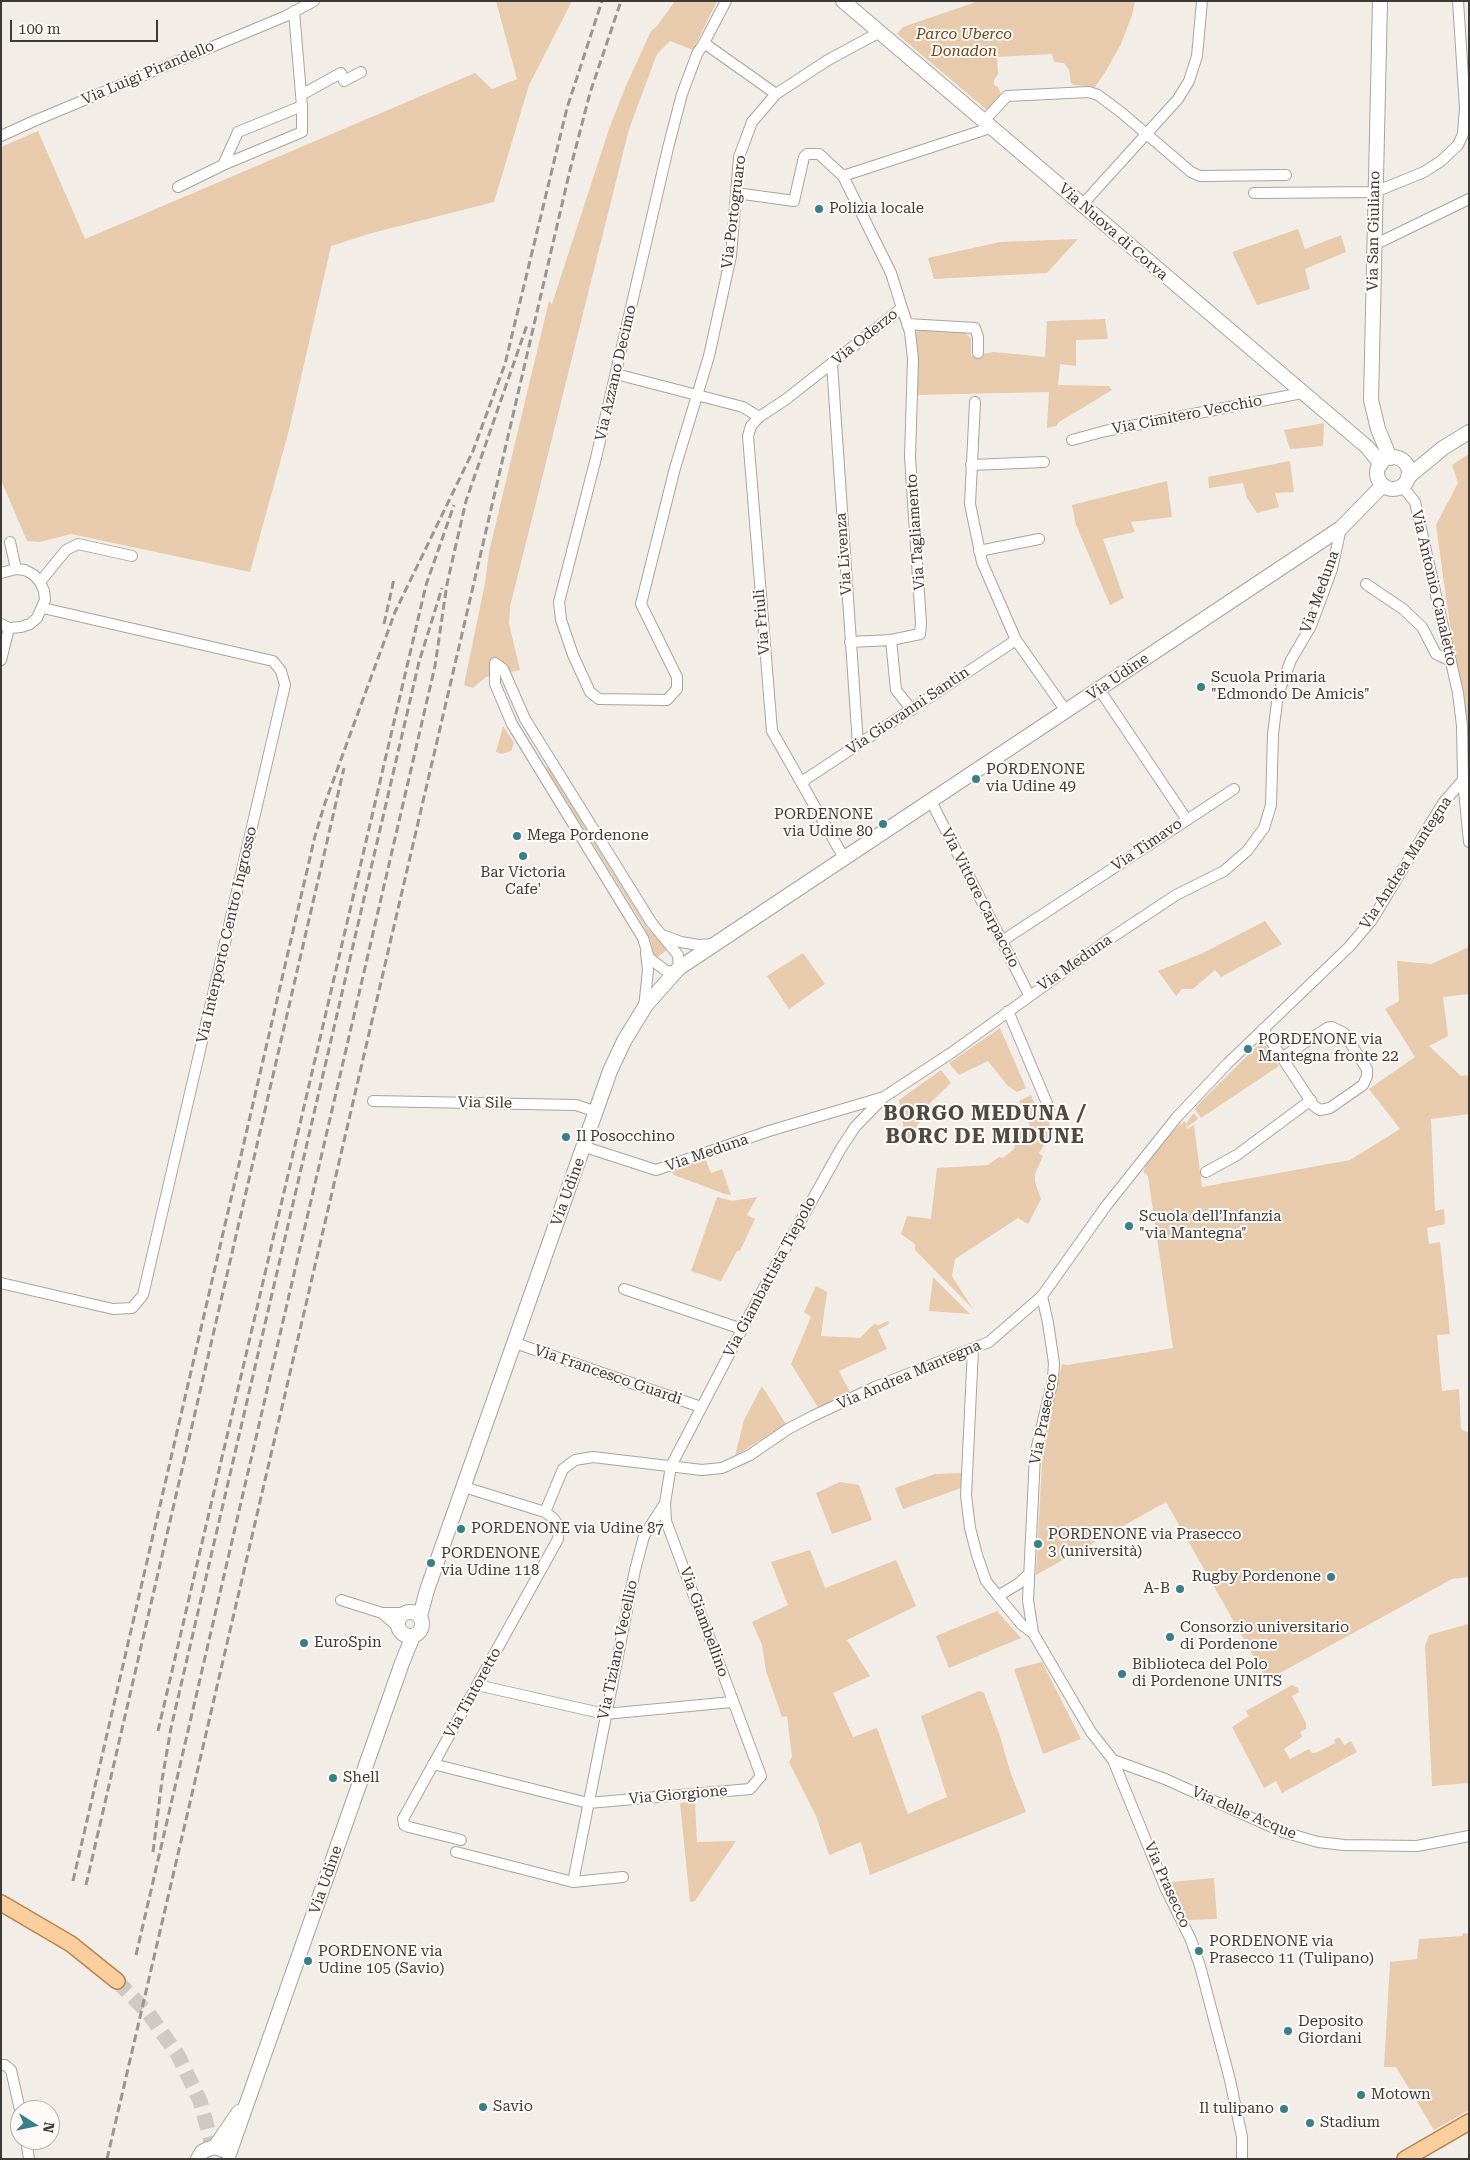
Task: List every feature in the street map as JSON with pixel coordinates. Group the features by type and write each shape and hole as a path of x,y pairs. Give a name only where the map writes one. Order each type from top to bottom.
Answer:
{"main road":[{"name":"Via Nuova di Corva","path":"843,1 986,125 1385,461"},
{"name":"Via San Giuliano","path":"1380,1 1371,400 1385,461"},
{"path":"1405,475 1399,459 1385,461 1378,476 1383,485 1393,489 1405,475 1469,432"},
{"name":"Via Udine","path":"412,1613 427,1590 585,1147 610,1071 624,1040 644,1008 677,970 1341,528 1383,485"},
{"path":"412,1613 422,1628 405,1632 398,1620 412,1613"},
{"name":"Via Udine","path":"249,2097 402,1663 405,1632"},
{"path":"1,1903 71,1944 117,1982"},
{"path":"198,2159 202,2152 215,2147 249,2097"},
{"path":"215,2147 231,2156 249,2097"},
{"path":"1405,2159 1469,2122"}],"street":[{"name":"Via Luigi Pirandello","path":"1,136 314,1"},
{"name":"Via Azzano Decimo","path":"599,699 590,692 573,655 561,620 559,602 616,374 675,121 697,54 726,1"},
{"path":"1082,205 1146,132 1178,99 1189,81 1197,56 1202,1"},
{"path":"1254,193 1375,192 1424,172 1441,161 1458,145 1463,134 1465,108 1458,1"},
{"path":"178,186 302,132 302,106 294,11"},
{"name":"Via Portogruaro","path":"599,699 667,700 676,693 677,677 642,604 675,468 698,396 731,256 739,156 752,122 776,94 828,60 878,33"},
{"path":"704,43 776,94"},
{"path":"301,94 341,73 344,81 361,72"},
{"path":"843,176 986,125 1007,96 1089,92 1098,95 1146,132 1191,172 1200,176 1286,176"},
{"path":"223,165 238,132 302,106"},
{"name":"Via Oderzo","path":"736,193 794,200 804,157 807,154 819,154 843,176 891,273 902,308 832,364 758,417"},
{"path":"1374,245 1469,199"},
{"name":"Via Tagliamento","path":"891,640 920,634 921,623 910,457 914,359 902,308"},
{"path":"907,324 975,328 978,337 978,353"},
{"name":"Via Livenza","path":"832,364 858,744"},
{"path":"616,374 743,407 758,417"},
{"name":"Via Cimitero Vecchio","path":"1072,440 1104,431 1302,393"},
{"path":"975,402 970,504 979,551 996,598 1016,640 1066,711"},
{"name":"Via Friuli","path":"758,417 751,426 748,446 772,731 844,858"},
{"path":"971,466 1044,462"},
{"name":"Via Antonio Canaletto","path":"1405,475 1415,502 1451,661 1462,726 1463,780 1469,842"},
{"name":"Via Meduna","path":"585,1147 656,1170 769,1132 884,1097 951,1053 1029,995 1176,895 1224,872 1256,841 1264,828 1272,805 1273,734 1278,694 1290,660 1311,626 1332,569 1341,528"},
{"path":"979,551 1039,539"},
{"path":"10,542 16,569"},
{"path":"40,582 66,550 78,544 132,556"},
{"path":"1,573 16,569 34,575 44,591 43,608 37,618 30,624 21,627 5,626 1,660"},
{"path":"1366,584 1404,610 1422,627 1436,654 1451,661"},
{"name":"Via Interporto Centro Ingrosso","path":"1,1283 113,1309 132,1308 144,1295 284,685 281,671 273,661 43,608"},
{"path":"850,642 891,640 896,690 912,710"},
{"name":"Via Giovanni Santin","path":"803,783 806,779 858,744 1016,640"},
{"path":"494,664 503,669 525,719 548,758 657,932 678,955 677,970 665,970 657,966 650,958 643,938 512,724 495,684 494,664"},
{"name":"Via Timavo","path":"1002,941 1187,820 1099,689"},
{"path":"537,765 548,758"},
{"name":"Via Andrea Mantegna","path":"545,1512 563,1469 575,1460 593,1457 702,1470 722,1468 750,1455 788,1429 813,1416 875,1387 973,1349 996,1337 1042,1296 1106,1206 1177,1117 1263,1029 1349,947 1372,920 1443,803 1463,780"},
{"path":"1187,820 1234,789"},
{"name":"Via Vittore Carpaccio","path":"931,800 1029,995"},
{"path":"657,932 682,942 699,945 715,944"},
{"path":"644,1008 648,970 646,947"},
{"path":"1008,1011 1049,1108"},
{"path":"1263,1029 1311,1100 1320,1110 1330,1108 1363,1085 1367,1076 1367,1069 1344,1033 1339,1029 1327,1028 1283,1057"},
{"name":"Via Giambattista Tiepolo","path":"671,1466 742,1330 840,1150 854,1127 884,1097"},
{"path":"1206,1172 1237,1155 1311,1100"},
{"name":"Via Sile","path":"373,1101 576,1105 596,1112"},
{"path":"624,1289 742,1330"},
{"name":"Via Prasecco","path":"1042,1296 1054,1363 1035,1455 1028,1574 1028,1610 1033,1633 1091,1732 1113,1760 1165,1887 1191,1940 1200,1966 1242,2137 1242,2159"},
{"name":"Via Francesco Guardi","path":"515,1342 701,1407"},
{"name":"Via Prasecco","path":"973,1349 966,1495 972,1537 984,1576 1022,1625 1033,1633"},
{"name":"Via Giambellino","path":"671,1466 665,1503 666,1521 761,1776"},
{"path":"464,1487 545,1512"},
{"name":"Via Tiziano Vecellio","path":"588,1802 635,1570 644,1536 665,1503"},
{"name":"Via Tintoretto","path":"461,1840 404,1825 403,1820 405,1813 434,1764 558,1538 559,1526 545,1512"},
{"path":"998,1596 1018,1584 1028,1574"},
{"path":"341,1600 382,1613 412,1613"},
{"path":"382,1613 405,1632"},
{"path":"477,1685 605,1714 732,1702"},
{"name":"Via delle Acque","path":"1113,1760 1165,1779 1283,1832 1318,1842 1344,1845 1417,1846 1469,1836"},
{"name":"Via Giorgione","path":"434,1764 588,1802 750,1789 761,1776"},
{"path":"573,1882 588,1802"},
{"path":"456,1852 573,1882 623,1877"},
{"path":"1,2065 5,2065 11,2070 18,2100"}],"green space":[{"path":"496,1 572,1 529,85 494,202 372,233 331,246 289,430 250,572 71,534 40,542 27,541 1,480 1,147 38,131 85,239 475,73 492,89 517,79"},
{"path":"675,1 717,1 693,50 670,41 657,54 629,129 510,607 509,624 520,670 486,677 473,688 464,685 485,583 489,552 549,301 552,304 609,129 625,88 651,31 657,26"},
{"name":"Parco Uberco Donadon","path":"979,1 1135,1 1121,44 1095,87 1071,83 1069,70 1064,63 1054,62 1052,54 997,57 998,74 994,80 994,85 998,87 1001,95 987,110 897,34 903,27"},
{"path":"1298,229 1305,249 1341,235 1346,252 1305,269 1310,289 1257,305 1232,252"},
{"path":"1078,239 1047,273 934,279 928,258 1000,242"},
{"path":"1105,319 1108,339 1076,340 1076,366 1060,364 1058,385 1109,386 1112,390 1059,422 1056,426 1047,428 1049,392 916,395 915,333 920,329 965,333 971,338 971,356 994,352 1045,357 1047,321"},
{"path":"1324,423 1323,446 1290,449 1284,430"},
{"path":"1469,454 1469,739 1466,740 1436,525 1458,483 1452,465"},
{"path":"1290,461 1294,492 1275,493 1279,507 1257,513 1247,498 1243,483 1209,488 1208,477"},
{"path":"1167,481 1172,517 1131,522 1135,532 1103,539 1124,598 1110,605 1076,525 1072,505"},
{"path":"503,726 514,743 511,751 502,754 496,752"},
{"path":"548,767 647,928 668,949 655,959 651,942 644,926 546,768"},
{"path":"1265,921 1282,944 1221,977 1215,970 1193,989 1182,989 1176,996 1158,971 1203,953"},
{"path":"1469,947 1469,994 1443,997 1448,1036 1429,1046 1461,1076 1469,1075 1469,1114 1431,1119 1435,1211 1444,1209 1445,1224 1427,1228 1429,1244 1440,1242 1450,1334 1437,1335 1442,1391 1459,1389 1461,1429 1469,1433 1469,1577 1452,1579 1267,1680 1166,1502 1036,1575 1043,1444 1062,1364 1067,1365 1173,1348 1148,1176 1143,1172 1148,1162 1170,1133 1185,1121 1186,1124 1194,1113 1198,1119 1186,1126 1187,1129 1194,1125 1202,1187 1350,1160 1400,1129 1369,1089 1415,1057 1385,1009 1399,1001 1397,961 1431,964"},
{"path":"803,953 825,984 789,1009 767,976"},
{"path":"1000,1028 1026,1088 1017,1092 1008,1086 988,1061 959,1075 949,1063"},
{"path":"1263,1045 1267,1047 1279,1066 1201,1118 1195,1109 1197,1106 1256,1047"},
{"path":"941,1070 951,1083 930,1103 917,1126 914,1143 905,1136 899,1100"},
{"path":"1031,1095 1041,1120 1049,1117 1050,1136 1039,1153 1043,1156 1035,1174 1035,1182 1041,1199 1028,1224 1018,1218 955,1259 952,1276 973,1309 915,1250 915,1244 901,1234 907,1216 931,1219 937,1168 988,1165 999,1157 1003,1158 1014,1149 1016,1140 1013,1136 1030,1126 1019,1101"},
{"path":"705,1158 711,1173 722,1169 731,1195 674,1175 671,1172"},
{"path":"717,1197 732,1201 757,1197 747,1215 755,1219 740,1251 737,1251 721,1281 691,1271"},
{"path":"933,1277 970,1314 929,1311"},
{"path":"816,1286 827,1292 821,1336 860,1338 874,1324 879,1325 888,1321 889,1324 878,1330 887,1349 839,1371 851,1394 819,1409 791,1364 811,1317 804,1312"},
{"path":"762,1386 786,1424 735,1456 744,1420"},
{"path":"961,1473 961,1488 903,1509 895,1488 935,1474"},
{"path":"840,1482 859,1485 872,1520 832,1534 816,1493"},
{"path":"810,1550 825,1588 896,1560 916,1606 847,1640 870,1676 833,1693 853,1737 877,1728 908,1814 947,1797 921,1716 979,1691 984,1693 1026,1812 870,1875 861,1842 829,1855 816,1816 789,1762 792,1757 787,1716 782,1717 766,1671 762,1645 752,1622 788,1605 771,1562"},
{"path":"997,1611 1021,1638 949,1668 936,1636"},
{"path":"1468,1624 1469,1783 1432,1786 1425,1646 1429,1635"},
{"path":"1042,1662 1081,1739 1043,1754 1014,1669"},
{"path":"1292,1685 1298,1688 1299,1692 1292,1696 1306,1723 1306,1729 1300,1732 1302,1737 1284,1749 1290,1759 1309,1749 1312,1753 1318,1752 1335,1743 1334,1740 1339,1737 1344,1745 1351,1741 1357,1752 1282,1793 1276,1781 1264,1788 1232,1727 1249,1716 1246,1711"},
{"path":"695,1801 697,1842 736,1841 695,1901 690,1902 680,1803"},
{"path":"1214,1878 1217,1919 1188,1920 1171,1882"},
{"path":"1463,1933 1469,1934 1469,2110 1434,2130 1396,2067 1384,2067 1390,1962 1417,1959 1419,1939 1462,1936"}],"tunnel":[{"path":"117,1981 149,2014 178,2055 200,2101 216,2159"}],"railway":[{"path":"73,1881 315,836 325,803 395,612 473,451 505,364 567,108 602,1"},
{"path":"107,2159 570,170 590,93 621,1"},
{"path":"136,1955 435,666 447,584 466,501 527,325"},
{"path":"158,1731 426,585 454,505"},
{"path":"384,624 394,579"},
{"path":"153,1852 171,1728 419,662 442,588"},
{"path":"86,1885 344,768"}],"place":[{"name":"Polizia locale","path":"819,209"},
{"name":"Scuola Primaria \"Edmondo De Amicis\"","path":"1201,687"},
{"name":"PORDENONE via Udine 49","path":"976,779"},
{"name":"PORDENONE via Udine 80","path":"883,824"},
{"name":"Mega Pordenone","path":"517,836"},
{"name":"Bar Victoria Cafe'","path":"523,856"},
{"name":"PORDENONE via Mantegna fronte 22","path":"1248,1049"},
{"name":"Il Posocchino","path":"566,1137"},
{"name":"Scuola dell’Infanzia \"via Mantegna\"","path":"1129,1226"},
{"name":"PORDENONE via Udine 87","path":"461,1529"},
{"name":"PORDENONE via Prasecco 3 (università)","path":"1038,1544"},
{"name":"PORDENONE via Udine 118","path":"431,1563"},
{"name":"Rugby Pordenone","path":"1331,1577"},
{"name":"A-B","path":"1180,1589"},
{"name":"Consorzio universitario di Pordenone","path":"1170,1637"},
{"name":"EuroSpin","path":"304,1643"},
{"name":"Biblioteca del Polo di Pordenone UNITS","path":"1122,1674"},
{"name":"Shell","path":"333,1778"},
{"name":"PORDENONE via Prasecco 11 (Tulipano)","path":"1199,1951"},
{"name":"PORDENONE via Udine 105 (Savio)","path":"308,1961"},
{"name":"Deposito Giordani","path":"1288,2031"},
{"name":"Motown","path":"1361,2095"},
{"name":"Savio","path":"483,2107"},
{"name":"Il tulipano","path":"1284,2109"},
{"name":"Stadium","path":"1310,2123"}],"district":[{"name":"BORGO MEDUNA / BORC DE MIDUNE","path":"985,1126"}]}
